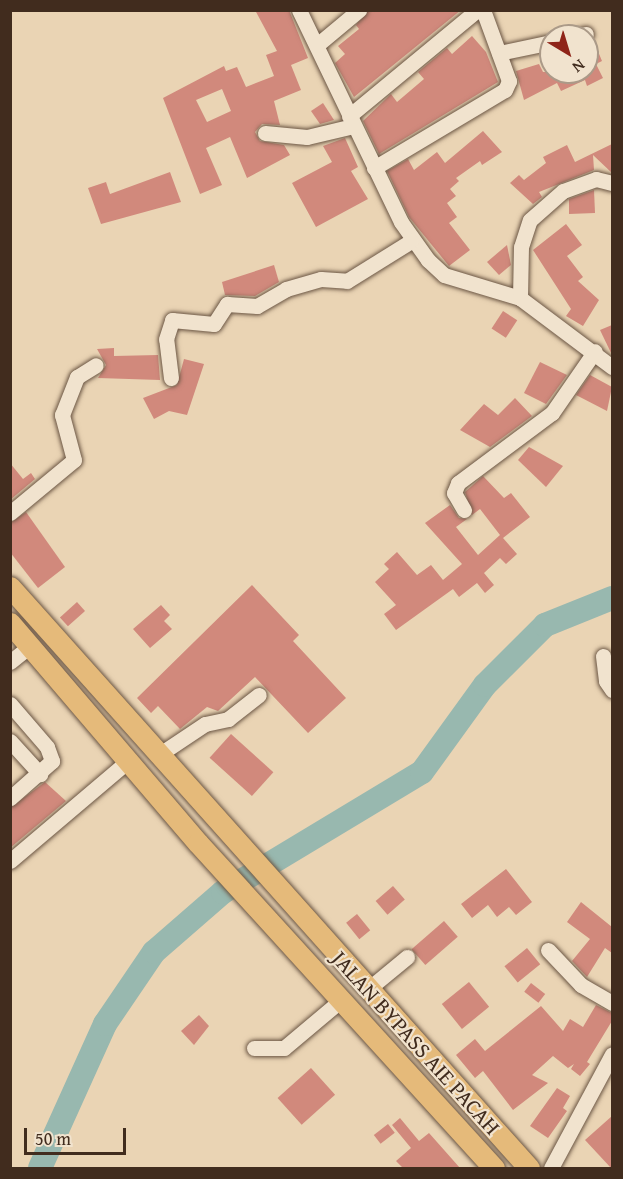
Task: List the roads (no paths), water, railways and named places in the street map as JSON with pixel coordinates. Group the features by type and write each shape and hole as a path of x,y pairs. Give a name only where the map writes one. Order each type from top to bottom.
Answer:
{"highway":[{"name":"JALAN BYPASS AIE PACAH","path":"10,586 367,990 529,1168"},
{"path":"17,633 128,761"},
{"name":"JALAN BYPASS AIE PACAH","path":"128,761 283,939 494,1168"}],"street":[{"path":"299,10 411,241 444,275 520,298 595,351 612,368"},
{"path":"317,45 359,10"},
{"path":"265,133 307,137 351,121 477,10"},
{"path":"374,168 505,90 509,81 483,10"},
{"path":"499,53 539,45"},
{"path":"520,298 520,246 530,220 563,191 596,179 612,183"},
{"path":"171,378 166,339 172,320 214,324 227,304 257,306 286,289 321,279 347,281 411,241"},
{"path":"464,510 454,494 458,483 552,413 595,351"},
{"path":"10,513 74,460 62,415 77,377 96,365"},
{"path":"10,662 17,633"},
{"path":"603,656 612,690"},
{"path":"160,754 206,724 228,719 259,695"},
{"path":"10,704 51,755 50,765 10,798"},
{"path":"10,741 40,774"},
{"path":"10,861 128,761"},
{"path":"548,950 581,985 612,1003"},
{"path":"367,990 407,957"},
{"path":"254,1048 284,1048 340,1001"},
{"path":"551,1168 612,1054"},
{"path":"602,1074 612,1086"}],"waterway":[{"path":"40,1168 105,1024 154,952 223,892 422,772 485,685 545,625 612,598"}]}
